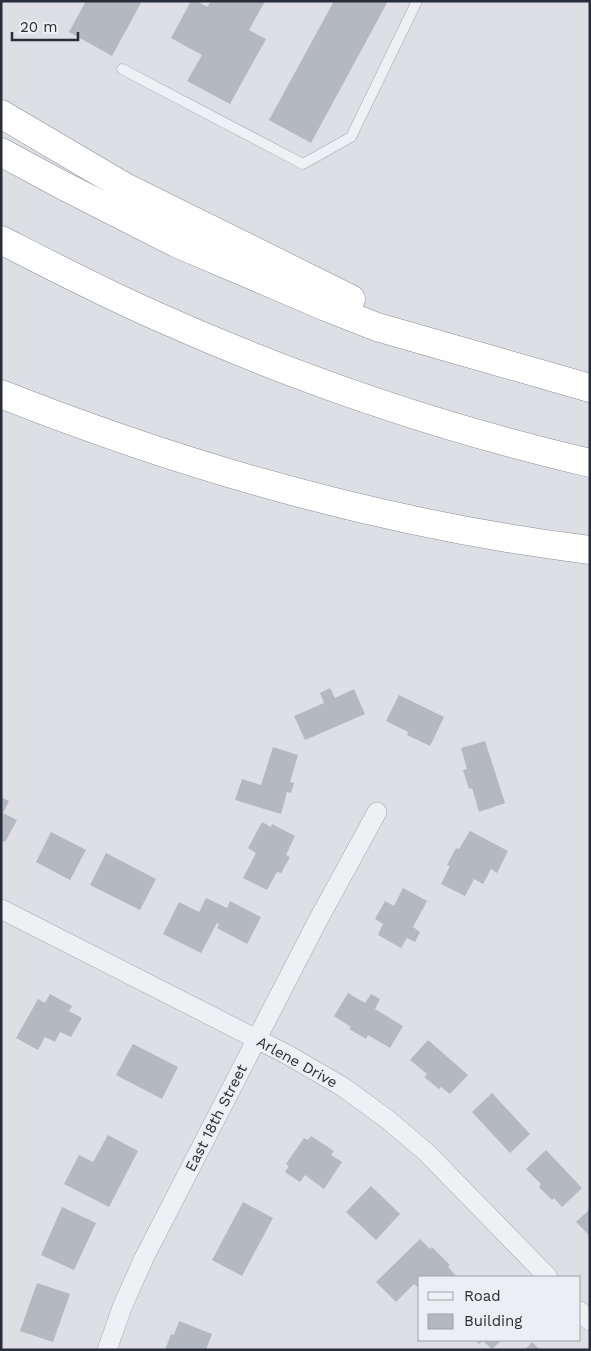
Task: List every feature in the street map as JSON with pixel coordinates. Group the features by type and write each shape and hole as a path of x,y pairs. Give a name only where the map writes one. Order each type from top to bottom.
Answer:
{"highway":[{"path":"1,114 125,187 333,290 481,356"},
{"path":"1,152 176,243 326,307 377,327 590,388"},
{"path":"1,240 154,315 247,355 405,412 590,463"},
{"path":"1,394 115,437 217,471 293,492 395,517 483,535 590,550"}],"street":[{"name":"East 18th Street","path":"107,1350 123,1306 144,1258 317,922 378,812"},
{"name":"Arlene Drive","path":"1,909 257,1040 334,1082 402,1131 450,1174 547,1276"},
{"path":"581,1311 590,1321"}],"lane":[{"path":"122,69 303,164 351,137 417,1"}],"building":[{"path":"86,1 142,1 112,56 69,32"},
{"path":"191,1 197,1 207,7 211,1 265,1 249,30 266,39 230,104 187,81 202,55 171,38"},
{"path":"334,1 388,1 311,143 269,120"},
{"path":"330,688 335,698 354,689 365,714 305,740 294,716 324,703 320,693"},
{"path":"399,695 444,717 430,746 407,735 408,732 386,721"},
{"path":"485,741 505,803 479,812 472,788 469,789 463,770 467,769 461,748"},
{"path":"273,747 298,755 290,782 294,783 291,793 287,792 281,814 235,800 242,779 261,785"},
{"path":"1,797 9,801 3,813 17,820 5,842 1,840"},
{"path":"262,822 271,827 272,824 295,836 286,855 290,857 281,873 277,872 267,890 243,878 256,853 248,848"},
{"path":"470,831 508,851 497,873 491,869 483,884 474,879 465,896 441,884 450,866 447,865 456,848 459,849"},
{"path":"51,832 86,850 70,880 36,862"},
{"path":"106,853 156,879 140,910 90,885"},
{"path":"403,888 427,901 413,927 420,932 415,942 407,938 401,948 378,935 383,924 375,919 385,901 394,906"},
{"path":"206,898 227,908 230,901 261,917 247,944 217,928 219,924 217,923 201,953 163,934 179,902 199,912"},
{"path":"348,993 365,1003 371,994 380,999 375,1009 403,1026 390,1048 368,1035 366,1039 349,1029 351,1027 334,1016"},
{"path":"50,994 72,1006 69,1011 82,1018 71,1037 60,1032 55,1042 45,1037 38,1050 16,1038 38,999 45,1003"},
{"path":"428,1040 468,1075 450,1094 441,1087 439,1089 424,1077 427,1074 410,1060"},
{"path":"133,1044 178,1067 162,1099 116,1075"},
{"path":"492,1093 530,1134 510,1153 472,1112"},
{"path":"108,1135 138,1151 109,1207 64,1184 79,1155 93,1162"},
{"path":"311,1136 334,1151 331,1155 342,1162 324,1189 305,1175 300,1182 285,1172 289,1166 286,1164 304,1138 308,1140"},
{"path":"546,1150 582,1188 562,1207 554,1198 552,1200 539,1187 541,1184 526,1169"},
{"path":"371,1186 400,1214 376,1240 346,1212"},
{"path":"243,1202 273,1218 242,1276 212,1260"},
{"path":"62,1207 96,1223 74,1270 41,1255"},
{"path":"590,1209 590,1236 576,1222"},
{"path":"420,1239 430,1249 432,1247 450,1265 448,1267 456,1276 418,1276 418,1287 414,1284 396,1302 376,1282"},
{"path":"37,1283 70,1294 53,1342 20,1331"},
{"path":"179,1321 212,1334 206,1350 165,1350 171,1334 174,1335"},
{"path":"483,1341 501,1341 492,1349"},
{"path":"532,1342 540,1350 525,1350"}]}
